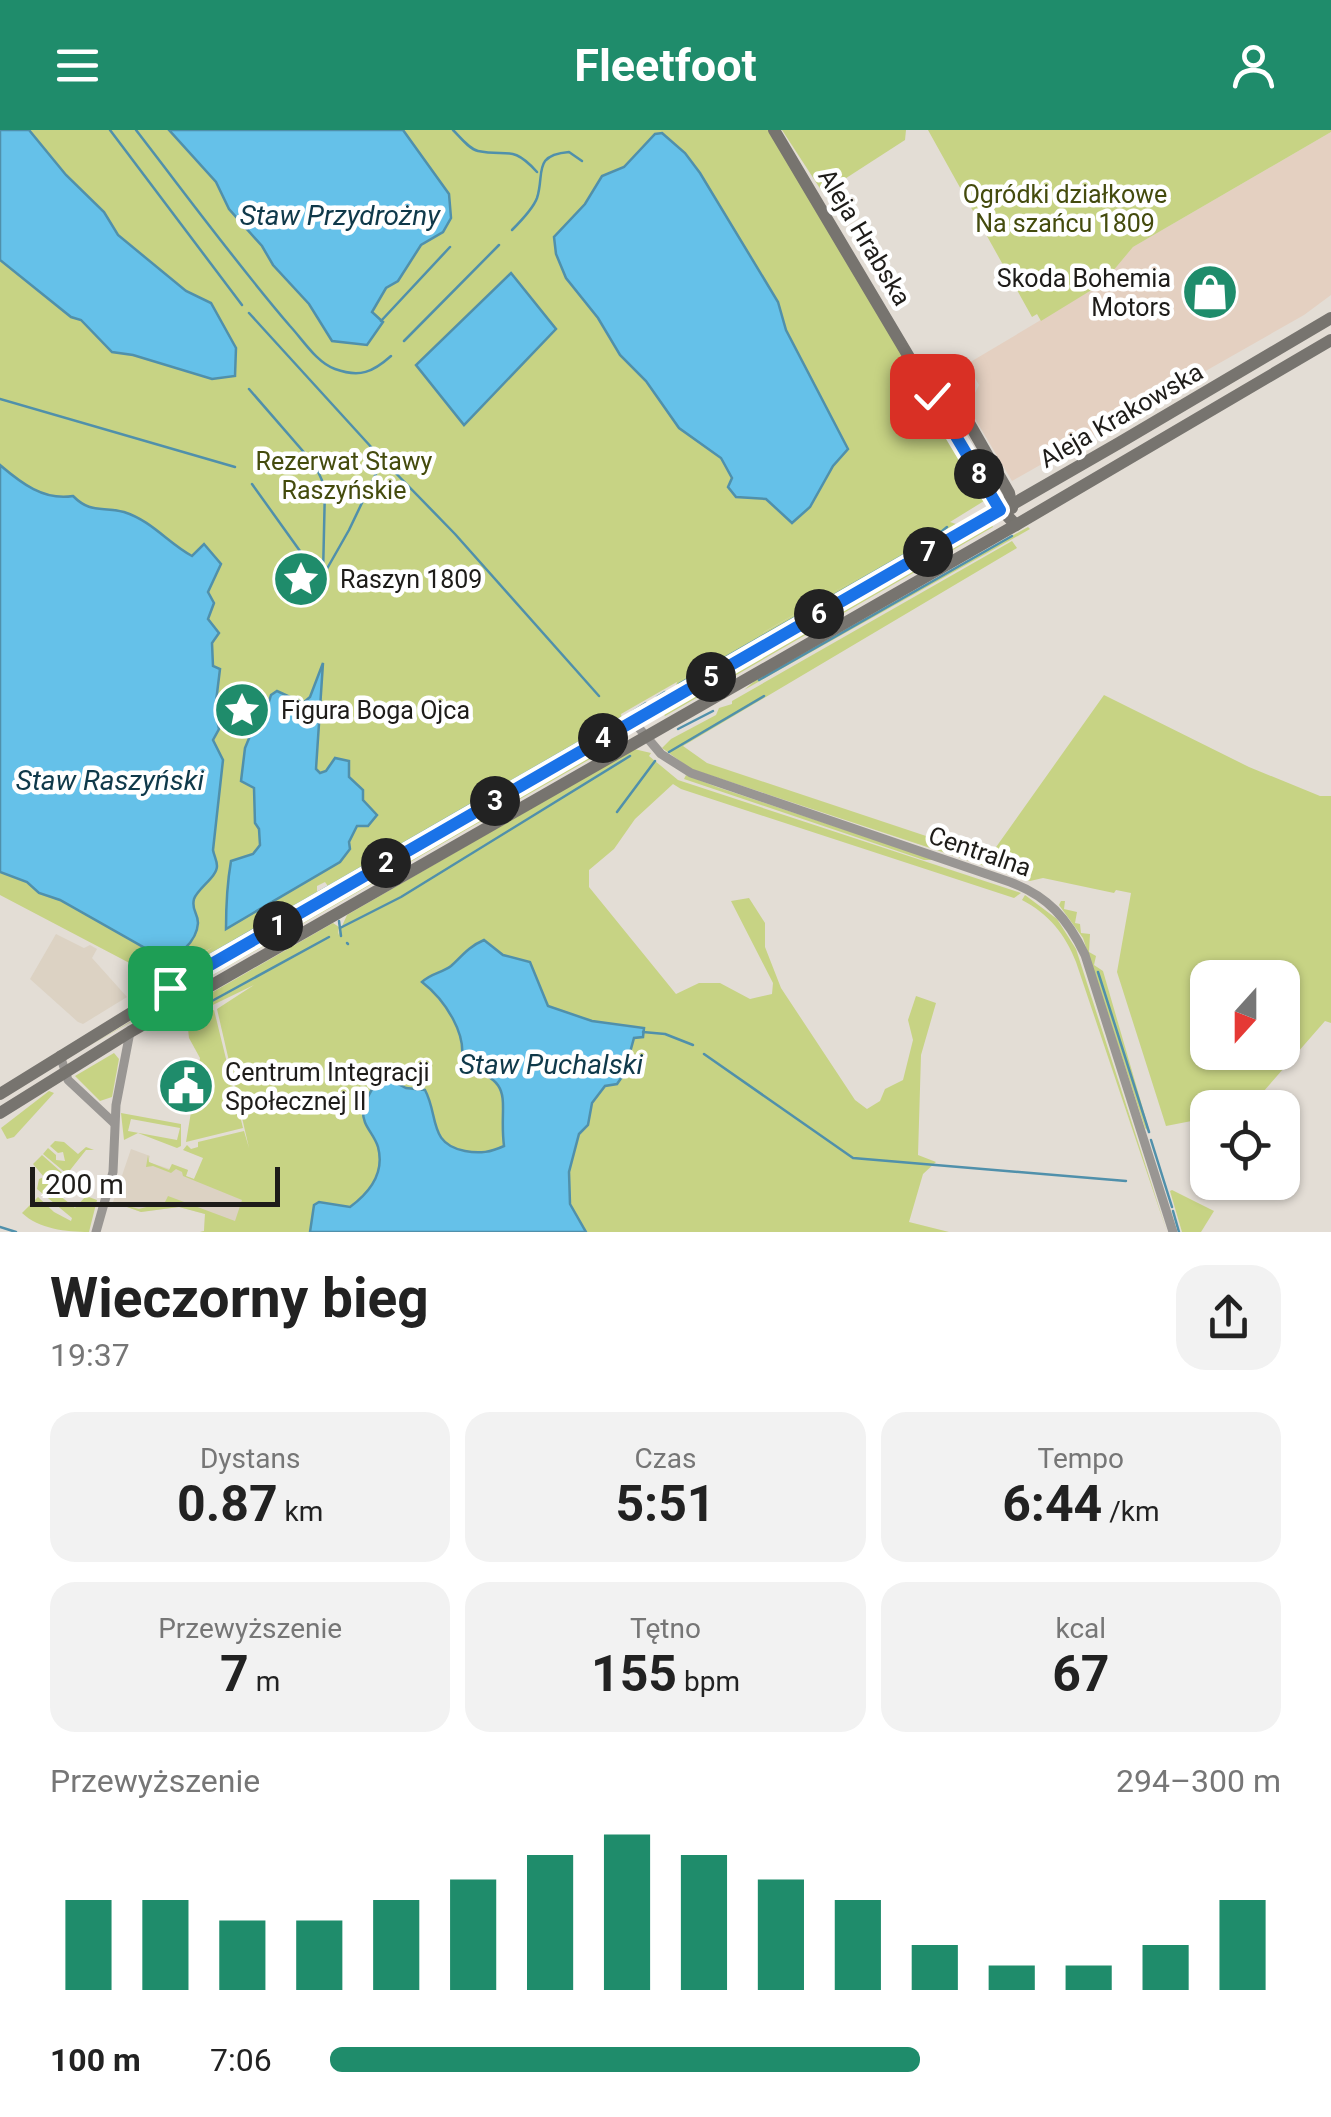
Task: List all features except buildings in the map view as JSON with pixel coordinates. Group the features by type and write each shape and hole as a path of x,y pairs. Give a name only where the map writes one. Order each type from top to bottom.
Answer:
{"main road":[{"name":"Aleja Hrabska","path":"774,130 916,368 936,386"},
{"name":"Aleja Krakowska","path":"0,1094 60,1055 1331,318"},
{"name":"Aleja Krakowska","path":"0,1113 130,1032 1016,525 1331,340"},
{"path":"939,406 949,407 956,402 960,393 956,382 946,378 936,386 939,406 1016,525"},
{"path":"956,402 1009,493 1005,507"},
{"path":"1031,516 1026,503 1033,492"}],"street":[{"name":"Centralna","path":"633,721 668,760 700,777 1010,882 1037,893 1061,914 1085,955 1173,1232"},
{"path":"96,1232 113,1172 114,1123 130,1032"},
{"path":"60,1055 68,1080 114,1123"},
{"path":"94,1104 117,1100"}],"shaded area":[{"path":"1331,132 1331,295 1304,315 1012,481 968,407 979,385 967,364 1103,283 1133,247"},
{"path":"56,934 84,948 90,945 97,949 92,958 127,997 83,1024 78,1022 30,979"},
{"path":"131,1149 150,1156 148,1162 170,1169 172,1164 188,1170 186,1176 194,1179 197,1173 261,1206 261,1232 200,1232 204,1231 205,1214 179,1207 141,1212 113,1202"}],"green space":[{"name":"Rezerwat Stawy Raszyńskie","path":"0,130 770,130 985,496 984,501 950,522 956,524 932,541 675,689 677,682 891,559 621,714 622,719 330,889 325,882 317,886 317,897 168,982 165,978 213,947 158,978 0,895"},
{"path":"782,130 906,130 905,140 823,193"},
{"name":"Ogródki działkowe Na szańcu 1809","path":"928,130 1331,132 1133,247 1103,283 1041,321 1037,314 1032,317"},
{"path":"991,523 993,527 665,716 662,712"},
{"path":"1030,529 744,690 757,679"},
{"path":"1012,541 1017,548 683,746 707,763 989,857 1104,695 1249,767 1320,796 1331,796 1331,1023 1325,1021 1300,1050 1300,960 1190,960 1190,1070 1282,1070 1265,1090 1190,1090 1190,1121 1166,1126 1117,972 1131,893 1043,878 1030,881 691,769 662,748 716,715 719,708"},
{"path":"628,735 625,739 75,1054"},
{"path":"634,749 651,753 649,756 678,780 1021,893 1014,898 673,784 635,819 614,849 589,870 589,887 676,994 699,983 720,983 750,999 772,994 773,983 731,901 749,898 765,923 765,947 781,988 855,1100 867,1109 880,1101 885,1089 903,1080 913,1040 908,1020 916,996 936,1003 921,1055 918,1155 936,1162 923,1174 909,1222 949,1232 200,1232 204,1231 205,1214 179,1207 141,1212 113,1202 139,1209 165,1202 168,1196 235,1221 242,1200 183,1176 176,1169 171,1173 146,1167 148,1155 149,1162 169,1170 172,1164 188,1170 186,1176 194,1179 203,1158 183,1150 187,1145 191,1149 198,1147 198,1142 244,1131 249,1148 217,1009 254,985 188,1017 194,1003 333,923 339,927 338,935 347,915"},
{"path":"686,775 935,860 924,860 684,779"},
{"path":"1025,895 1057,919 1076,949 1167,1232 1076,962 1055,926 1022,900"},
{"path":"1065,901 1064,909 1077,912 1075,923 1080,924 1081,933 1090,934 1089,952 1096,956 1094,965 1103,971 1150,1133 1145,1128 1083,938 1059,905"},
{"path":"214,1010 243,1128 186,1142 200,1058 189,1038 187,1020"},
{"path":"114,1053 119,1059 112,1097 100,1101 75,1076"},
{"path":"49,1091 54,1093 14,1137 7,1139 1,1128"},
{"path":"121,1113 181,1124 181,1146 177,1148 138,1133 124,1140","holes":["131,1119 180,1128 177,1140 128,1131"]},
{"path":"55,1141 64,1142 78,1154 86,1147 94,1150 86,1150 67,1174 43,1154 48,1148 56,1160 65,1161 63,1152 58,1153 50,1146"},
{"path":"42,1155 68,1178 53,1190 75,1208 86,1196 97,1200 89,1232 53,1228 22,1213 38,1197 71,1221 37,1189 39,1179 44,1177 33,1164"},
{"path":"1170,1191 1214,1211 1201,1232 1182,1232"}],"water":[{"path":"0,130 29,130 66,175 104,212 118,235 186,291 211,303 236,348 235,376 212,379 112,352 81,320 71,317 0,260"},
{"name":"Staw Przydrożny","path":"169,130 403,130 449,194 451,218 443,232 421,245 398,281 386,288 372,312 383,322 367,345 332,341 309,304 229,209 216,182"},
{"path":"662,133 700,173 778,302 786,330 848,449 833,466 810,507 792,523 766,499 736,497 728,487 732,478 721,458 679,428 646,381 620,355 598,318 566,278 556,254 554,237 585,204 602,176 624,167 655,134"},
{"path":"511,273 556,329 464,425 416,365"},
{"name":"Staw Raszyński","path":"0,465 43,493 73,496 91,507 134,516 192,556 204,544 221,564 208,592 214,603 208,619 219,633 212,643 213,666 220,669 215,710 219,729 213,740 223,760 213,850 217,866 194,899 198,923 194,936 173,956 161,957 60,900 39,893 27,882 0,872"},
{"path":"323,663 316,769 320,773 326,771 335,758 349,761 349,777 363,790 363,800 377,815 368,826 357,826 350,849 340,862 226,929 231,861 253,854 260,845 254,788 241,781 245,748 252,731 261,728 271,695 277,691 303,703 310,697"},
{"name":"Staw Puchalski","path":"484,940 503,955 530,962 548,1006 592,1021 644,1028 643,1037 634,1038 624,1074 617,1084 605,1086 592,1103 588,1125 579,1134 569,1172 570,1204 586,1232 310,1232 314,1205 319,1202 350,1207 374,1182 380,1156 363,1110 381,1075 406,1088 425,1090 436,1128 453,1147 481,1152 504,1146 502,1094 498,1086 479,1071 460,1065 461,1042 453,1019 422,982 451,966"}],"waterway":[{"path":"110,130 242,305"},
{"path":"136,130 250,278 322,362 344,372 359,373 372,370 391,356"},
{"path":"453,130 475,150 515,155 537,172"},
{"path":"512,230 535,202 542,167 550,157 569,152 582,161"},
{"path":"404,341 499,245"},
{"path":"381,321 450,247"},
{"path":"249,313 599,696"},
{"path":"249,389 315,465 325,487 323,575"},
{"path":"0,399 235,467"},
{"path":"324,574 382,461"},
{"path":"252,484 310,565 322,574"},
{"path":"679,684 947,527"},
{"path":"759,680 1012,536"},
{"path":"657,697 665,692"},
{"path":"669,752 764,696"},
{"path":"632,712 646,703"},
{"path":"678,729 713,711"},
{"path":"168,979 621,718"},
{"path":"340,928 401,897 630,756"},
{"path":"617,812 655,761"},
{"path":"339,921 341,936"},
{"path":"201,1007 329,937"},
{"path":"1098,972 1149,1132"},
{"path":"643,1032 665,1034 693,1045"},
{"path":"704,1054 853,1158 1126,1181"},
{"path":"1151,1140 1172,1207"},
{"path":"1173,1211 1179,1232"},
{"path":"0,1227 16,1232"}],"place":[{"name":"Skoda Bohemia Motors","path":"1210,292"},
{"name":"Raszyn 1809","path":"301,579"},
{"name":"Figura Boga Ojca","path":"242,710"},
{"name":"Centrum Integracji Społecznej II","path":"186,1086"}],"route":[{"path":"170,988 1000,510 932,396"}]}
